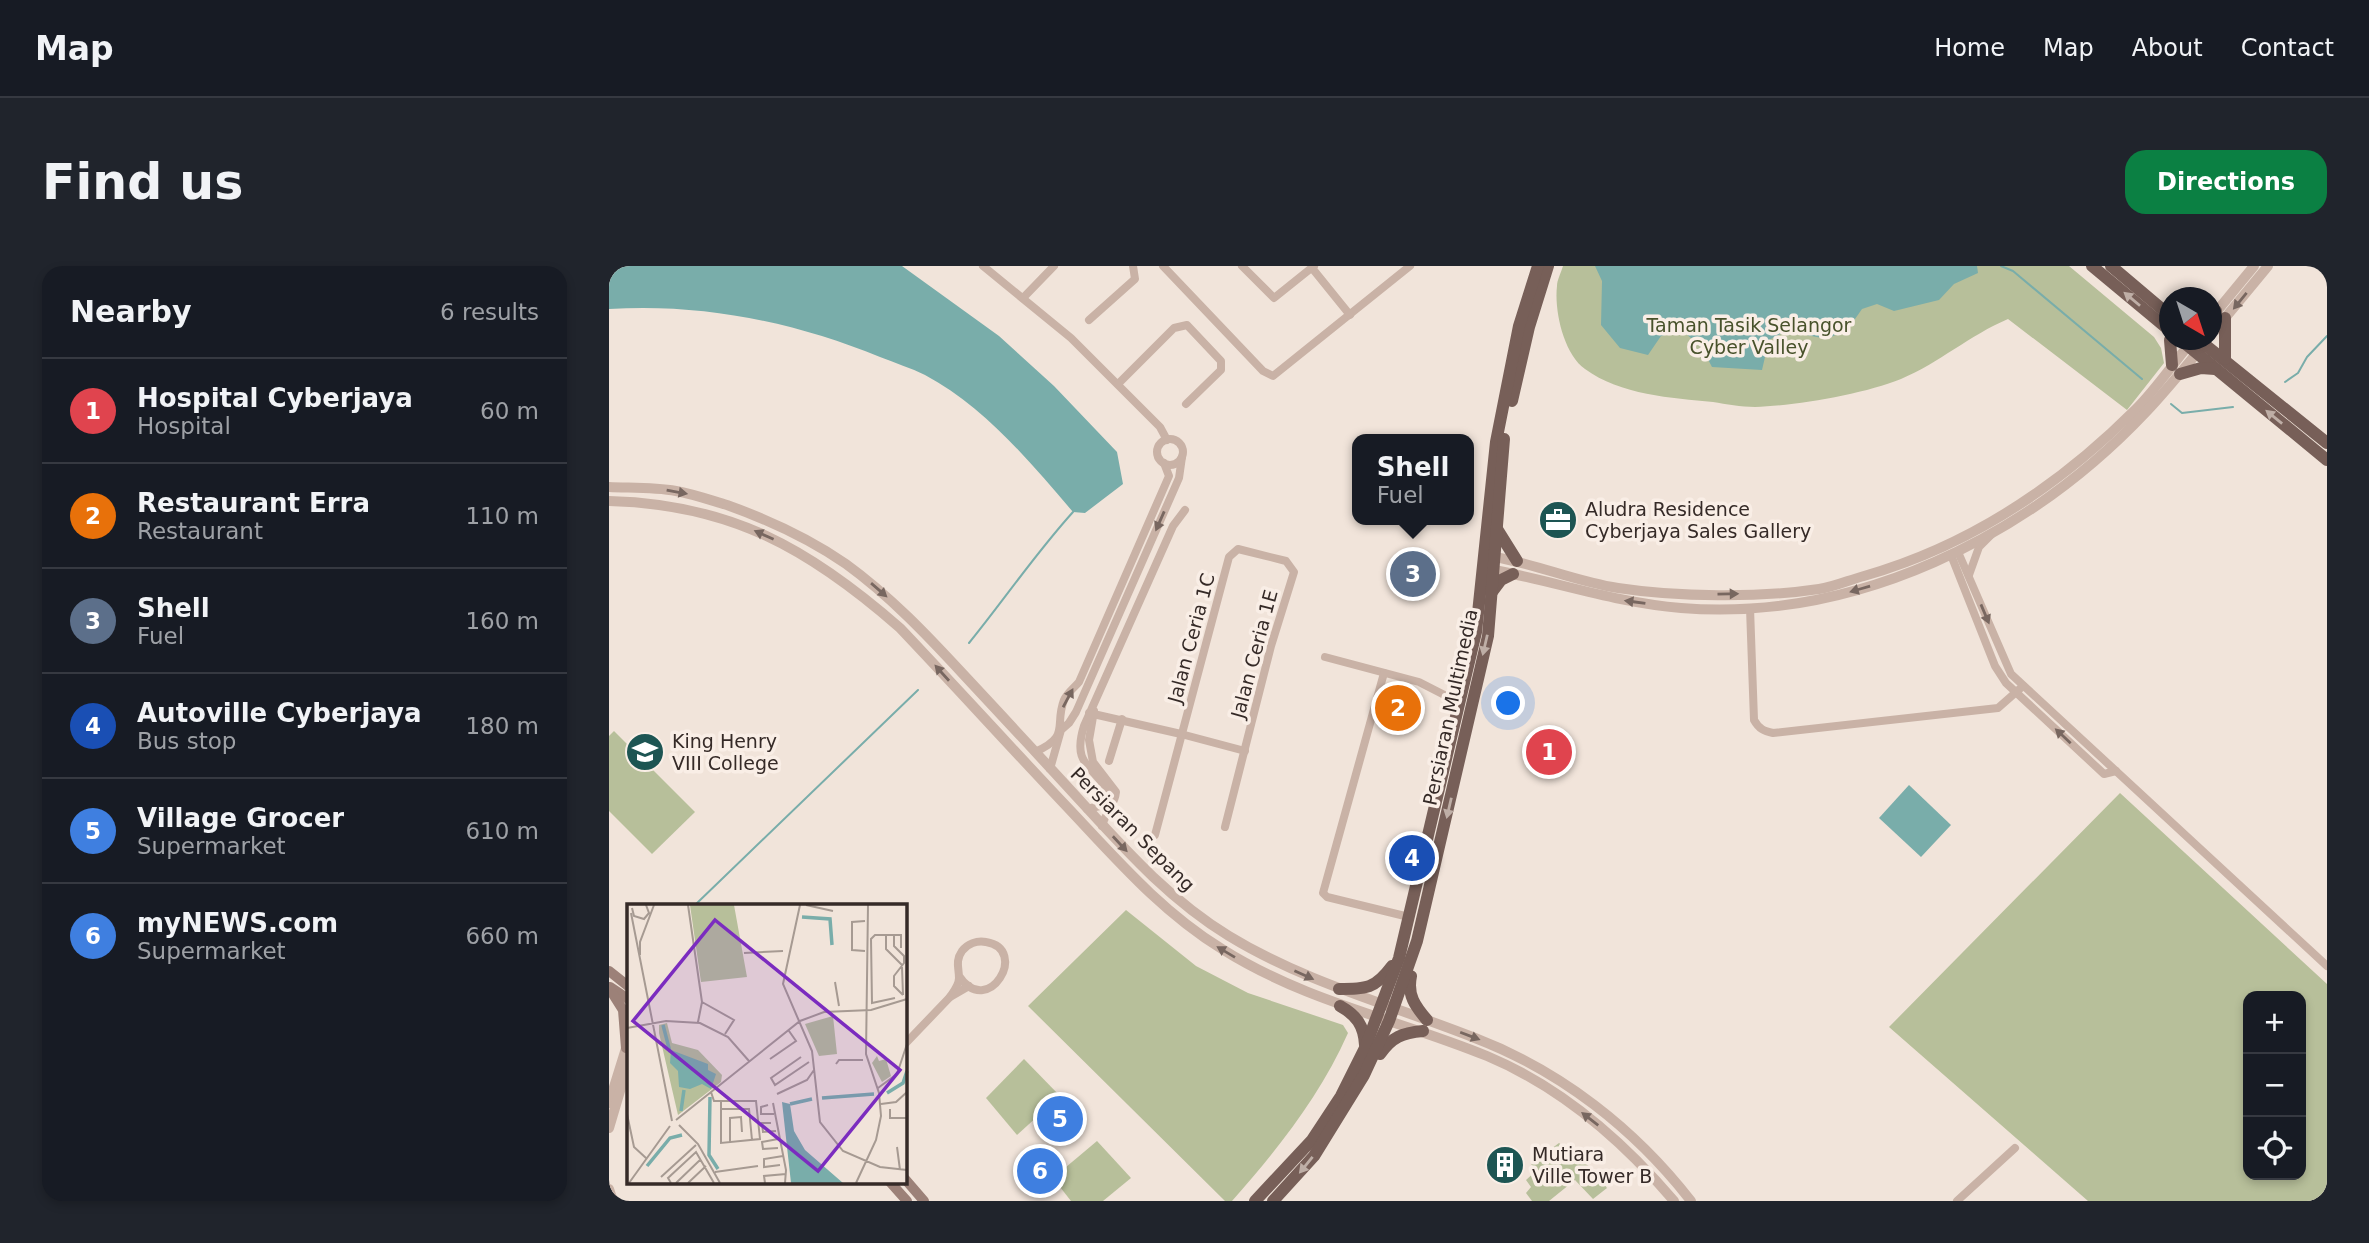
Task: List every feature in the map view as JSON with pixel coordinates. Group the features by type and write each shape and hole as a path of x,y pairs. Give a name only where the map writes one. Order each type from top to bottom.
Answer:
{"main road":[{"name":"Persiaran Multimedia","path":"1255,1201 1312,1140 1341,1096 1386,1014 1460,703 1480,605 1496,442 1519,326 1538,266"},
{"name":"Persiaran Multimedia","path":"1273,1201 1314,1156 1364,1075 1417,941 1487,636 1504,443 1529,327 1548,266"},
{"path":"2092,266 2159,325"},
{"path":"2111,266 2159,305"},
{"path":"2172,350 2176,370 2220,364 2327,443"},
{"path":"2206,350 2327,460"},
{"path":"2219,350 2220,364"},
{"path":"1497,529 1517,561"},
{"path":"1492,592 1501,580 1513,574"},
{"path":"1364,1075 1389,1041 1425,1026 1412,1001 1409,988 1417,941"},
{"path":"1339,989 1375,985 1399,958"},
{"path":"609,971 627,985"},
{"path":"609,987 627,998"},
{"path":"609,987 623,1010 627,1045"},
{"path":"1340,1006 1360,1022 1365,1048"},
{"path":"907,1181 924,1201"},
{"path":"892,1184 907,1201"}],"street":[{"path":"983,266 1071,338 1160,427 1167,440"},
{"path":"1023,298 1053,266"},
{"path":"1089,320 1135,279 1133,266"},
{"path":"1163,266 1269,376 1276,375 1410,266"},
{"path":"1242,266 1274,298 1313,267 1350,315"},
{"path":"2222,307 2253,266"},
{"path":"2222,309 2268,266"},
{"path":"1118,384 1174,328 1187,325 1221,361 1221,370 1186,404"},
{"path":"1495,563 1513,574 1621,600 1681,608 1785,605 1861,590 1955,554 2053,494 2144,414 2192,350"},
{"path":"1495,563 1517,561 1616,588 1688,594 1820,589 1896,567 1969,536 2049,485 2100,443 2176,370"},
{"path":"1035,752 1046,747 1061,730 1069,723 1076,712 1179,478 1183,450 1180,443 1174,440 1161,443 1158,450 1169,476 1079,682 1065,698 1061,730 1050,769"},
{"path":"1164,463 1174,464 1182,457"},
{"name":"Persiaran Sepang","path":"609,488 652,488 706,498 780,526 846,564 892,601 978,689 1102,826 1161,886 1207,922 1267,957 1339,989 1386,1014"},
{"name":"Persiaran Sepang","path":"609,502 651,502 706,513 773,539 833,574 865,597 900,628 1132,877 1199,934 1260,971 1340,1006 1386,1014 1507,1051 1583,1096 1653,1156 1691,1201"},
{"path":"1102,826 1105,814 1114,804 1116,792 1093,762 1090,740 1095,702 1174,526 1185,510"},
{"path":"1969,576 1979,547 1999,528"},
{"name":"Jalan Ceria 1C","path":"1155,835 1229,557 1238,549 1286,561 1291,566"},
{"path":"1955,554 1969,576 2007,668 2022,686 2327,966"},
{"path":"1955,554 1995,666 2015,693 2105,774 2116,771"},
{"name":"Jalan Ceria 1E","path":"1225,827 1271,646 1293,572 1291,566"},
{"path":"1750,608 1754,720 1760,729 1766,732 1998,708 2022,686"},
{"path":"1325,657 1419,682 1460,703"},
{"path":"1384,673 1323,893 1327,897 1409,917"},
{"path":"978,689 973,693 974,699 1039,777"},
{"path":"1092,714 1122,719 1245,751"},
{"path":"1087,809 1104,805 1109,794 1082,757 1080,738 1092,714"},
{"path":"1109,761 1122,719"},
{"path":"907,1042 950,997 958,984 957,963 967,946 979,941 992,944 1002,952 1005,965 998,983 986,989 969,986 959,976"},
{"path":"950,997 969,986"},
{"name":"Persiaran Sepang","path":"1425,1026 1513,1069 1574,1107 1630,1153 1674,1201"},
{"path":"609,1103 627,1045"},
{"path":"609,1128 627,1068"},
{"path":"1957,1201 2015,1148"},
{"path":"609,1189 613,1201"}],"green space":[{"name":"Taman Tasik Selangor Cyber Valley","path":"1563,266 2069,266 2154,337 2161,350 2164,363 2127,410 2008,319 1901,379 1849,394 1809,402 1755,407 1664,397 1614,385 1599,378 1578,362 1562,331 1557,307 1557,284"},
{"path":"614,731 695,812 652,854 609,811 609,736"},
{"path":"2120,793 2327,984 2327,1201 2088,1201 1889,1027"},
{"path":"1126,910 1196,966 1248,993 1343,1025 1348,1033 1325,1079 1297,1121 1232,1201 1225,1201 1028,1006"},
{"path":"1024,1059 1060,1096 1017,1135 986,1098"},
{"path":"1097,1141 1131,1178 1103,1201 1071,1201 1053,1178"},
{"path":"1559,1143 1590,1167 1607,1188 1593,1199 1575,1180 1549,1201 1532,1201 1526,1193 1531,1187 1526,1180 1537,1170 1531,1164"}],"water":[{"path":"609,266 902,266 999,336 1054,386 1117,452 1123,484 1085,513 1073,512 987,419 947,388 925,375 815,334 748,318 679,309 609,309"},
{"path":"1595,266 1977,266 1978,273 1954,284 1939,300 1894,311 1877,304 1862,309 1848,329 1827,339 1786,331 1769,340 1762,370 1712,367 1702,348 1683,331 1661,336 1648,355 1620,348 1601,325 1602,281"},
{"path":"1909,785 1951,825 1921,857 1879,818"}],"waterway":[{"path":"2001,266 2013,271 2142,379"},
{"path":"2285,382 2298,373 2307,357 2327,336"},
{"path":"2171,404 2182,413 2233,407"},
{"path":"969,643 1073,512"},
{"path":"696,904 918,690"}],"place":[{"name":"Aludra Residence Cyberjaya Sales Gallery","path":"1558,520"},
{"name":"Shell","path":"1413,574"},
{"name":"Restaurant Erra","path":"1398,708"},
{"name":"King Henry VIII College","path":"645,752"},
{"name":"Hospital Cyberjaya","path":"1549,752"},
{"name":"Autoville Cyberjaya","path":"1412,858"},
{"name":"Village Grocer","path":"1060,1119"},
{"name":"Mutiara Ville Tower B","path":"1505,1165"},
{"name":"myNEWS.com","path":"1040,1171"}]}
